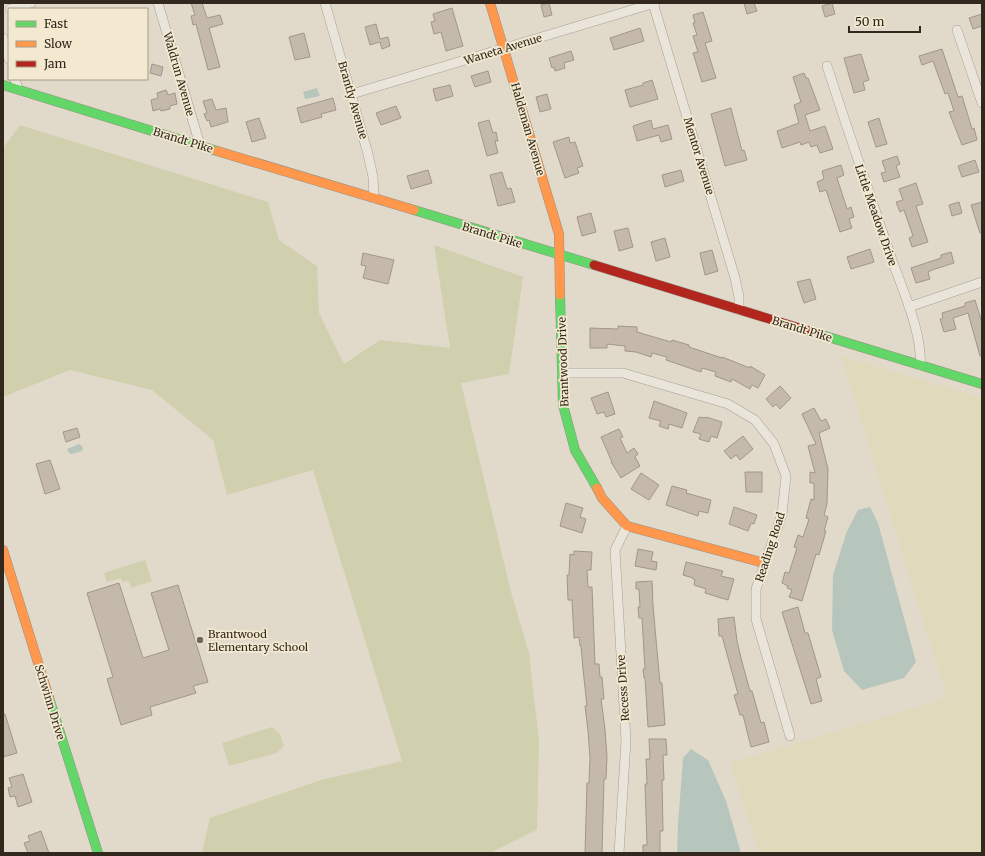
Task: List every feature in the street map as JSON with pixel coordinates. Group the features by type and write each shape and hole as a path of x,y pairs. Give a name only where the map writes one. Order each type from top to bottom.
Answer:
{"main road":[{"name":"Haldeman Avenue","path":"490,3 559,234 560,255"},
{"name":"Brandt Pike","path":"3,85 982,384"},
{"name":"Brantwood Drive","path":"560,255 563,405 575,450 602,498 627,526"},
{"path":"627,526 764,563"},
{"name":"Schwinn Drive","path":"3,550 98,853"}],"street":[{"path":"12,8 30,3"},
{"name":"Waldrun Avenue","path":"158,3 200,145"},
{"name":"Brantly Avenue","path":"325,3 352,94 373,177 374,198"},
{"name":"Waneta Avenue","path":"352,94 654,3"},
{"name":"Mentor Avenue","path":"654,3 735,278 739,297 739,310"},
{"path":"957,30 982,103"},
{"path":"3,38 8,56"},
{"name":"Little Meadow Drive","path":"827,66 850,138 909,306 918,341 920,365"},
{"path":"15,80 18,89"},
{"path":"909,306 982,282"},
{"name":"Reading Road","path":"562,373 622,373 728,404 755,420 774,444 786,476 782,514 756,589 756,619 790,736"},
{"name":"Recess Drive","path":"619,853 626,741 615,550 627,526"}],"shaded area":[{"path":"317,88 320,96 305,99 303,92"},
{"path":"841,356 982,398 982,853 759,853 730,763 947,698"},
{"path":"79,444 82,446 82,451 72,454 69,453 67,449"},
{"path":"870,507 878,523 916,662 904,678 862,690 844,671 832,630 833,575 847,531 858,510"},
{"path":"691,749 708,760 726,801 741,853 677,853 683,758"}],"green space":[{"path":"20,125 268,202 279,240 317,266 319,313 344,364 380,340 450,348 434,245 523,277 509,374 461,383 511,592 529,653 539,740 537,830 490,853 202,853 210,818 321,780 402,761 313,470 227,495 213,440 152,390 70,370 3,397 3,148"},
{"path":"145,560 152,581 131,588 129,581 122,582 121,578 107,582 104,573"},
{"path":"272,727 280,734 284,746 277,753 229,766 222,743"}],"building":[{"path":"191,3 202,3 207,18 220,15 223,24 209,28 220,67 208,70 196,24 193,25 191,16 195,15"},
{"path":"549,3 552,15 544,17 541,5"},
{"path":"744,3 754,3 757,11 747,14"},
{"path":"832,3 835,14 825,17 822,6"},
{"path":"452,8 463,46 446,51 441,32 434,34 431,22 435,21 433,14"},
{"path":"703,12 712,41 705,43 716,78 702,82 693,53 698,52 693,36 697,35 693,23 695,23 693,15"},
{"path":"982,14 982,26 973,29 969,18"},
{"path":"376,24 380,39 388,37 390,46 382,49 380,42 370,45 365,27"},
{"path":"640,28 644,41 614,50 610,38"},
{"path":"304,33 310,57 295,60 289,37"},
{"path":"942,49 958,97 962,96 977,140 962,145 949,112 954,111 948,93 945,94 933,61 922,65 919,56"},
{"path":"571,51 574,60 564,63 565,68 555,71 554,67 552,68 549,58"},
{"path":"861,54 869,80 863,82 865,90 854,93 844,58"},
{"path":"152,64 163,67 161,76 150,73"},
{"path":"488,71 491,82 475,87 471,76"},
{"path":"804,73 806,78 808,78 820,110 805,115 810,131 825,126 833,149 820,153 817,145 811,147 809,142 801,145 800,142 782,148 777,131 799,123 794,105 801,102 793,77"},
{"path":"652,80 658,99 630,107 625,90 643,85 643,83"},
{"path":"450,85 453,96 436,101 433,89"},
{"path":"166,90 168,95 175,93 177,104 170,106 170,109 153,111 151,100 158,98 157,93"},
{"path":"547,94 551,109 540,112 536,97"},
{"path":"333,98 336,110 321,114 322,117 301,123 297,108"},
{"path":"212,99 216,110 226,108 228,122 211,127 209,120 207,121 204,114 207,113 203,101"},
{"path":"396,106 401,118 381,125 376,113"},
{"path":"731,108 742,151 744,150 747,160 725,166 711,114"},
{"path":"259,118 266,138 252,142 246,122"},
{"path":"879,118 887,144 876,147 868,122"},
{"path":"489,120 493,133 496,132 498,141 495,141 498,153 487,156 478,123"},
{"path":"651,120 653,129 668,125 672,139 661,142 659,135 637,141 633,126"},
{"path":"569,137 570,143 575,142 583,166 577,168 579,173 565,178 553,142"},
{"path":"897,156 900,164 896,166 900,177 884,182 881,173 886,172 882,161"},
{"path":"975,160 979,172 962,177 958,166"},
{"path":"841,165 844,175 837,178 847,209 851,207 854,217 849,219 852,228 840,232 826,190 820,192 817,182 824,179 822,171"},
{"path":"428,170 432,183 411,189 407,176"},
{"path":"681,170 684,181 665,187 662,175"},
{"path":"502,172 507,189 511,188 515,202 498,206 490,175"},
{"path":"916,183 923,204 916,206 928,242 912,247 909,238 913,236 904,210 900,212 896,202 903,200 899,189"},
{"path":"959,202 962,213 952,216 949,205"},
{"path":"982,202 982,233 980,233 971,205"},
{"path":"591,213 596,232 582,236 577,217"},
{"path":"628,228 633,247 619,251 614,231"},
{"path":"665,238 670,257 656,261 651,242"},
{"path":"870,249 874,262 851,269 847,257"},
{"path":"712,250 718,271 705,275 700,253"},
{"path":"951,252 954,263 928,272 930,279 916,283 911,268 941,258 941,255"},
{"path":"363,253 394,260 388,284 363,278 366,266 361,265"},
{"path":"810,279 816,299 804,303 797,282"},
{"path":"975,300 982,323 982,356 980,356 968,313 953,318 956,329 944,332 940,319 943,318 942,313 965,306 965,303"},
{"path":"618,326 637,327 637,332 671,342 672,340 689,345 689,347 722,357 750,368 750,366 765,375 758,388 752,385 750,389 732,379 731,382 715,376 716,372 702,368 701,372 666,360 667,357 652,353 651,357 636,352 625,351 625,346 607,344 607,348 590,348 590,328 618,329"},
{"path":"780,386 791,398 780,409 776,404 773,407 766,399"},
{"path":"608,392 615,414 606,417 604,412 597,414 591,398"},
{"path":"654,401 687,413 682,428 669,424 668,429 659,426 661,421 649,418"},
{"path":"814,408 821,421 826,419 830,428 819,433 828,469 827,504 824,515 828,517 824,531 826,531 819,555 816,554 802,601 789,597 792,590 787,588 788,586 782,583 785,572 789,573 797,548 794,547 798,535 803,537 809,519 806,518 811,499 814,500 814,483 810,483 810,472 815,473 808,446 816,444 802,414"},
{"path":"699,417 706,417 722,422 717,438 711,436 709,442 699,439 701,434 693,432"},
{"path":"77,428 80,437 66,442 63,432"},
{"path":"619,429 623,437 620,438 627,453 634,448 638,454 635,457 640,466 621,478 611,462 601,437"},
{"path":"743,436 753,449 740,460 736,455 731,459 724,451"},
{"path":"50,460 60,489 45,494 36,464"},
{"path":"745,472 762,472 762,492 746,492"},
{"path":"641,473 659,485 649,500 631,489"},
{"path":"672,486 687,490 686,493 711,500 708,513 699,511 698,516 666,505"},
{"path":"566,503 583,508 580,517 586,519 582,533 560,526"},
{"path":"734,507 757,515 754,524 751,523 748,531 729,524"},
{"path":"638,549 653,552 651,561 657,562 656,570 635,566"},
{"path":"574,551 592,552 591,570 587,570 588,587 592,587 595,664 599,664 600,677 602,677 604,699 601,699 607,757 606,779 604,779 602,853 585,853 587,783 589,783 590,758 581,646 579,637 574,638 572,600 568,600 567,575 569,575 570,554 574,555"},
{"path":"686,562 723,571 721,576 734,579 728,600 705,593 706,589 694,585 695,580 693,578 683,575"},
{"path":"652,581 653,606 660,683 662,683 665,725 648,727 645,678 643,669 645,669 642,618 639,618 639,589 636,589 636,582"},
{"path":"119,583 143,658 169,650 151,593 178,585 208,682 193,686 196,693 150,707 152,715 121,725 107,679 113,677 87,593"},
{"path":"798,607 805,633 808,633 821,677 816,679 822,701 811,704 782,612"},
{"path":"734,617 737,641 750,691 752,691 761,723 764,722 769,742 751,747 743,715 740,715 734,695 738,694 722,636 719,636 718,619"},
{"path":"3,714 5,714 17,753 3,757"},
{"path":"649,739 666,739 667,755 663,755 663,831 660,831 660,853 643,853 643,845 647,845 645,784 647,784 646,759 650,759"},
{"path":"23,774 32,802 18,807 15,796 10,797 8,788 12,787 9,778"},
{"path":"41,831 49,853 28,853 24,843 30,841 28,836"}],"traffic: fast":[{"path":"3,85 217,151"},
{"path":"414,210 594,265"},
{"path":"560,295 563,405 575,450 597,488"},
{"path":"812,332 982,384"},
{"path":"49,698 98,853"}],"traffic: slow":[{"path":"490,3 559,234 560,295"},
{"path":"217,151 414,210"},
{"path":"597,488 602,498 627,526 764,563"},
{"path":"3,550 49,698"}],"traffic: jam":[{"path":"594,265 812,332"}],"place":[{"name":"Brantwood Elementary School","path":"200,640"}]}
